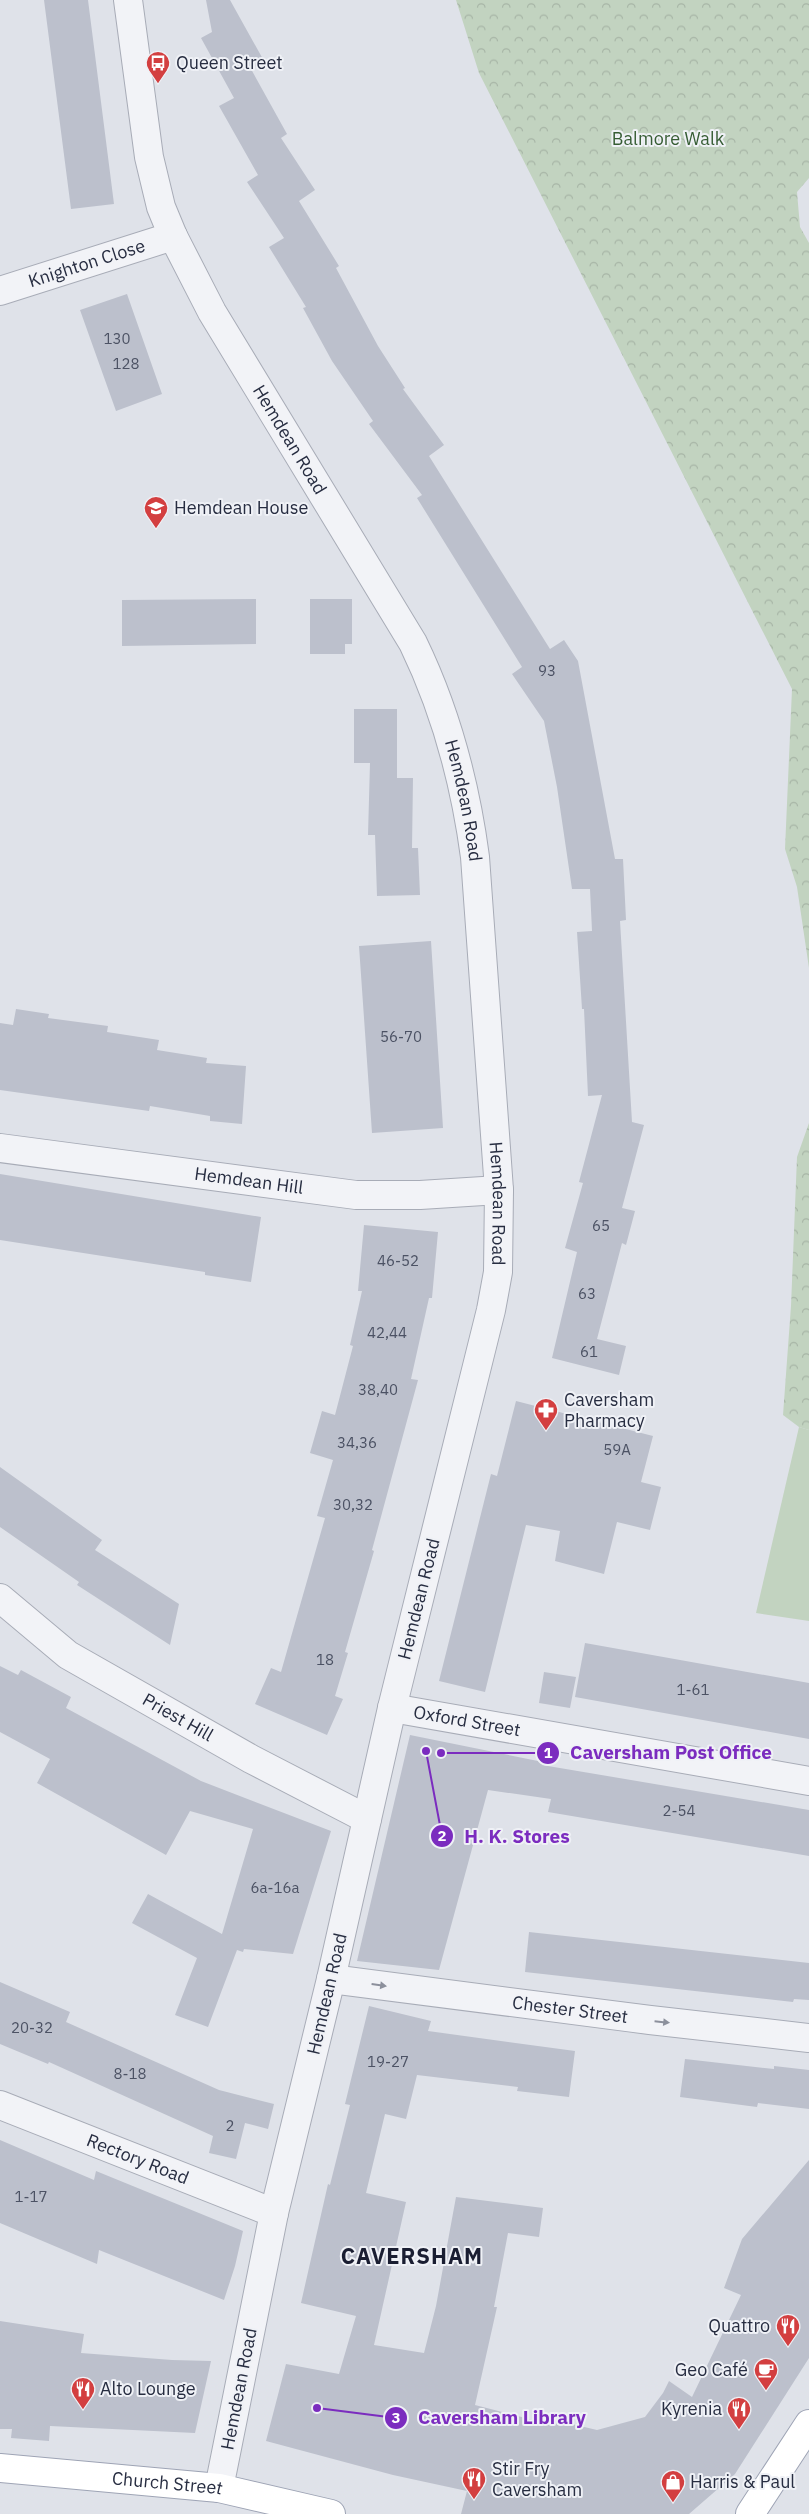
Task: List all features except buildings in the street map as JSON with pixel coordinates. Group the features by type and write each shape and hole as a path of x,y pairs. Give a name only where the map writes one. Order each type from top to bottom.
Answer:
{"main road":[{"path":"750,2514 809,2424"},
{"name":"Church Street","path":"0,2468 219,2488 331,2514"}],"street":[{"name":"Hemdean Road","path":"128,0 149,157 161,207 173,236 212,312 413,643 430,678 444,716 459,767 469,814 475,857 499,1190 498,1272 491,1310 392,1708 331,1979 274,2213 219,2488"},
{"name":"Knighton Close","path":"0,291 173,236"},
{"name":"Hemdean Hill","path":"0,1148 356,1195 405,1196 499,1190"},
{"name":"Priest Hill","path":"0,1598 68,1656 251,1759 367,1819"},
{"name":"Oxford Street","path":"392,1708 809,1781"},
{"name":"Chester Street","path":"331,1979 640,2019 809,2038"},
{"name":"Rectory Road","path":"0,2105 274,2213"}],"green space":[{"name":"Balmore Walk","path":"456,0 809,0 809,178 797,192 800,227 809,243 809,968 797,887 785,849 792,689 479,73"},
{"path":"809,1123 809,1430 799,1427 783,1415 791,1306 797,1157"},
{"path":"799,1427 809,1430 809,1621 756,1613"}],"place":[{"name":"Queen Street","path":"158,84"},
{"name":"Hemdean House","path":"156,529"},
{"name":"Caversham Pharmacy","path":"546,1431"},
{"name":"H. K. Stores","path":"426,1751"},
{"name":"Caversham Post Office","path":"441,1753"},
{"name":"Quattro","path":"788,2347"},
{"name":"Geo Café","path":"766,2391"},
{"name":"Caversham Library","path":"317,2408"},
{"name":"Alto Lounge","path":"83,2410"},
{"name":"Kyrenia","path":"739,2430"},
{"name":"Stir Fry Caversham","path":"474,2500"},
{"name":"Harris & Paul","path":"673,2503"}],"district":[{"name":"CAVERSHAM","path":"412,2256"}]}
